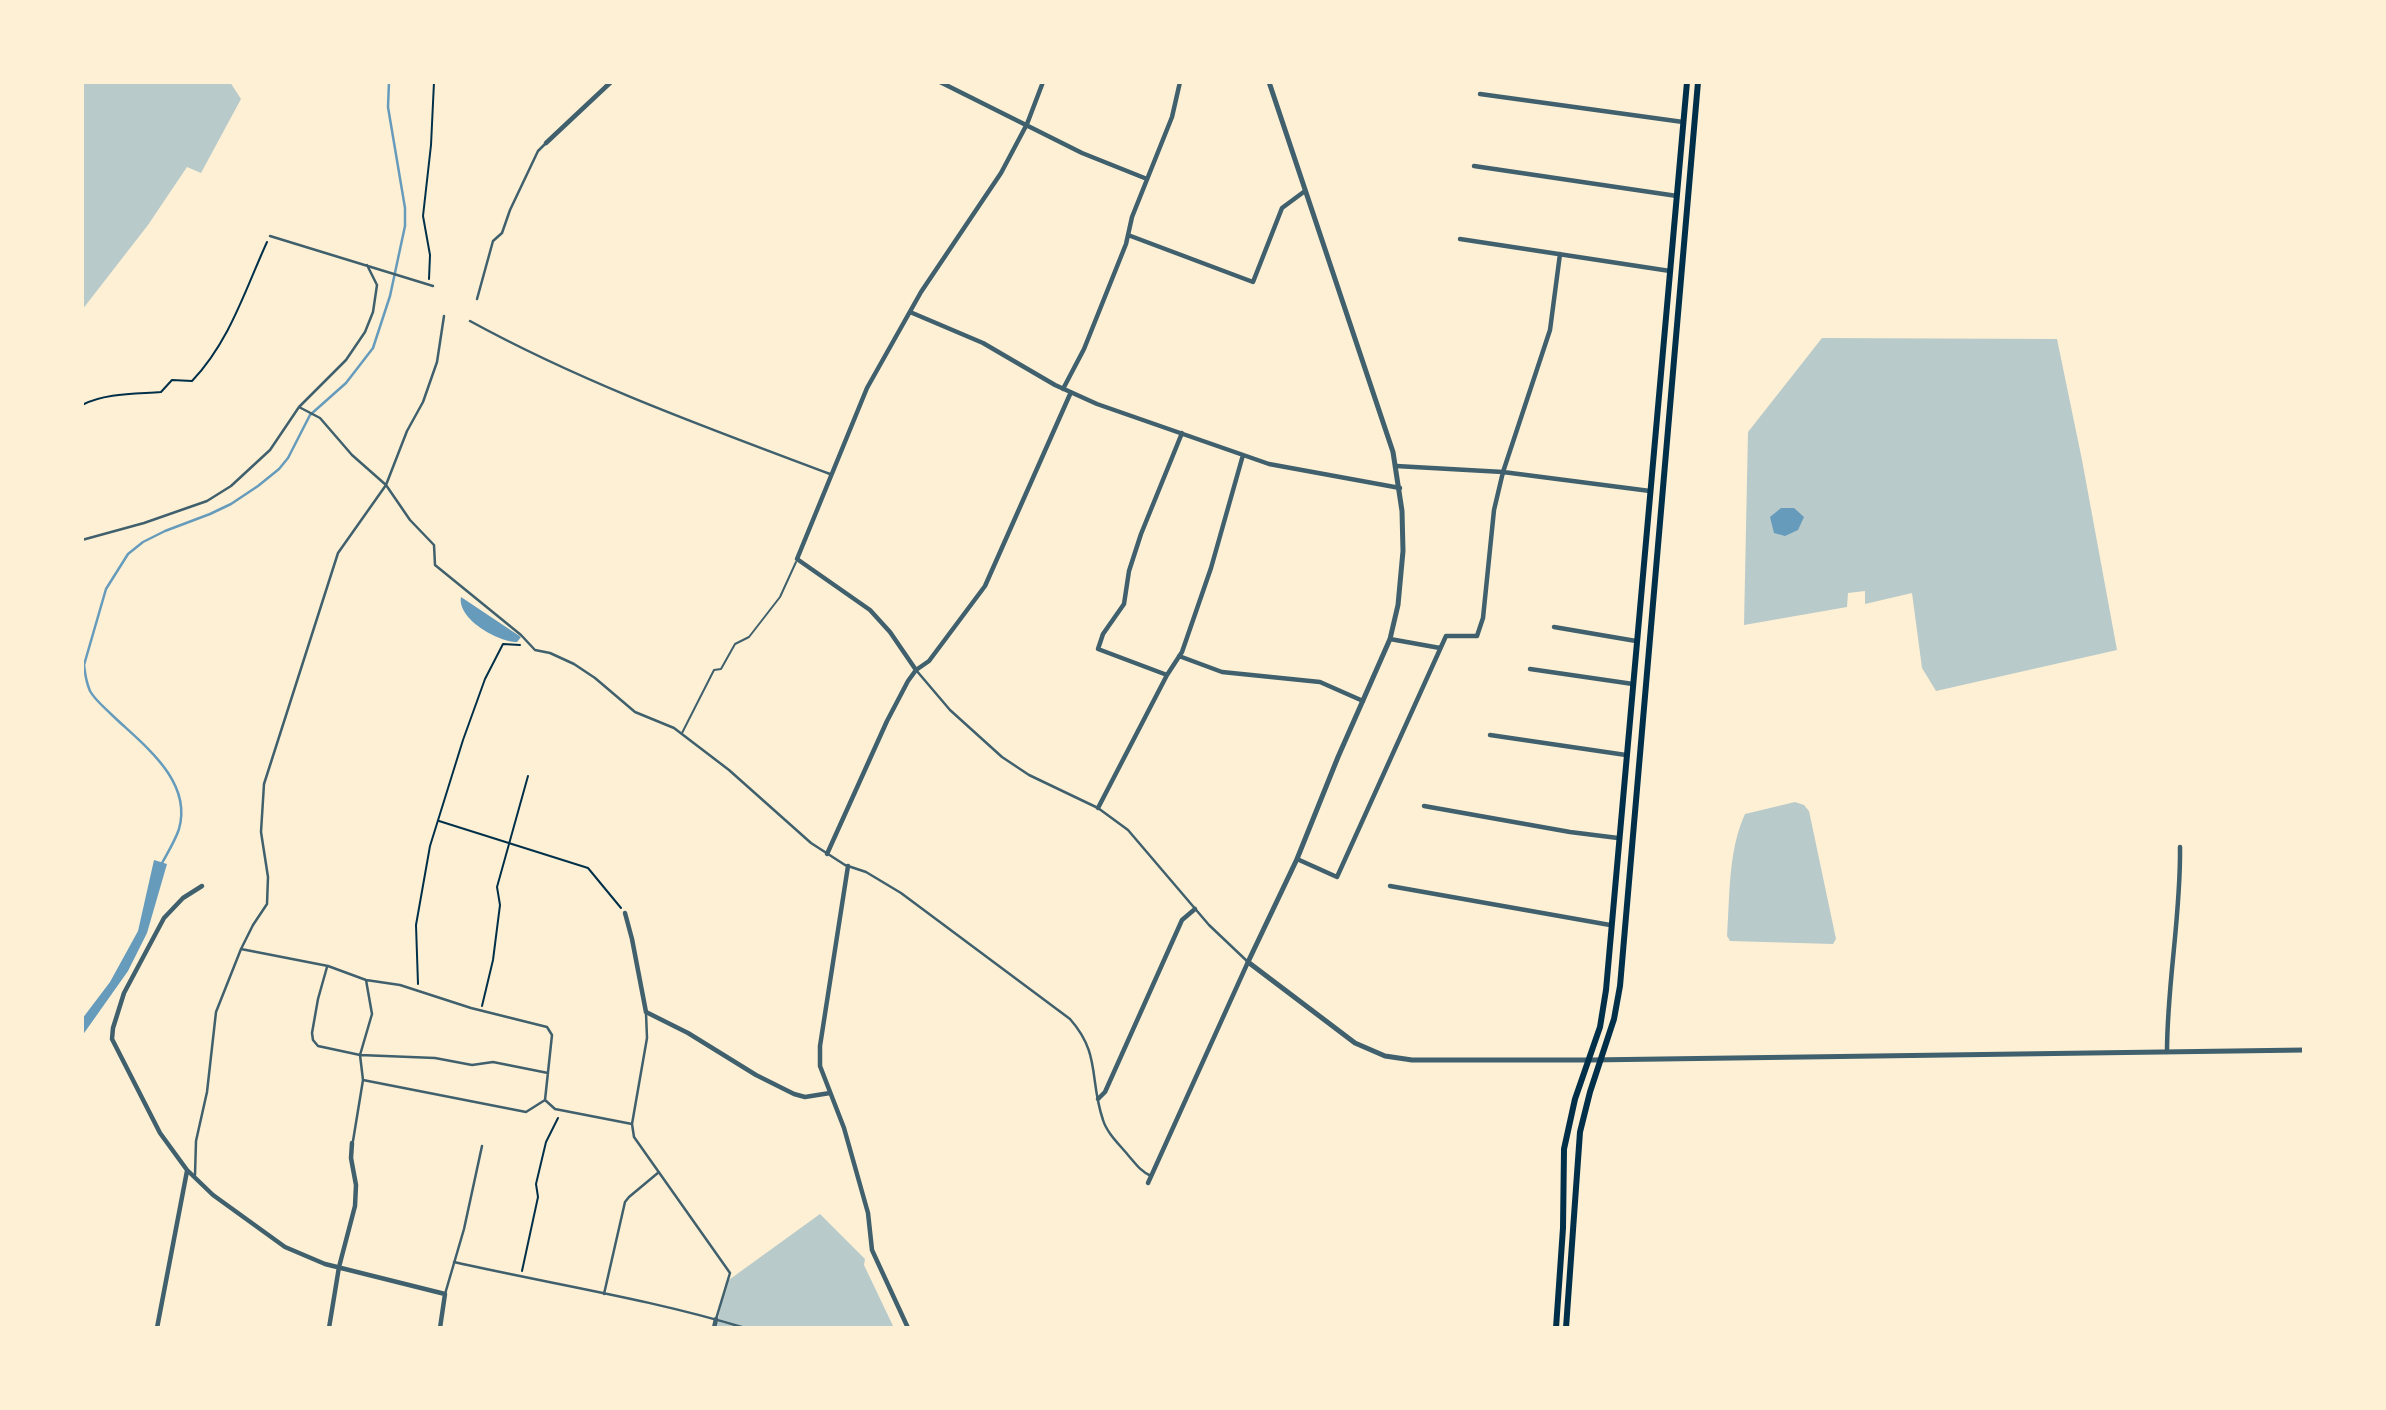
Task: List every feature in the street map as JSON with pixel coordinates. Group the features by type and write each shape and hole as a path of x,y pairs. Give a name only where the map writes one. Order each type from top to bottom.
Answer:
{"main road":[{"path":"1556,1328 1563,1228 1564,1149 1575,1099 1590,1060 1604,1009 1687,82"},
{"path":"1566,1328 1577,1150 1584,1114 1614,1019 1620,986 1698,82"}],"street":[{"path":"477,299 493,241 502,233 538,150 611,82"},
{"path":"940,82 1082,153 1147,179"},
{"path":"1043,82 1027,124 1001,173 921,292 867,388 797,559 870,610 950,710 1002,757 1029,775 1098,808 1119,822 1136,838 1209,925 1248,962 1355,1043 1385,1056 1412,1060 1600,1060 2304,1050"},
{"path":"1063,389 1084,349 1128,235 1132,217 1172,117 1180,82"},
{"path":"1148,1183 1297,859 1390,639 1402,568 1403,534 1396,466 1269,82"},
{"path":"1480,94 1684,122"},
{"path":"1474,166 1677,196"},
{"path":"1128,235 1253,282 1282,208 1305,191"},
{"path":"270,236 433,286"},
{"path":"1460,239 1670,271"},
{"path":"1297,859 1337,877 1446,636 1477,636 1483,618 1494,510 1503,472 1549,330 1560,254"},
{"path":"82,540 186,509 219,494 270,450 299,407 346,360 365,332 373,312 377,285 367,265"},
{"path":"910,312 983,343 1063,389 1097,404 1269,464 1400,488"},
{"path":"195,1178 196,1142 207,1092 216,1012 241,949 267,904 268,877 261,832 264,784 338,553 386,485 407,431 423,402 437,362 444,316"},
{"path":"470,321 525,352 644,403 831,474"},
{"path":"827,854 887,722 916,670 929,661 985,586 1071,392"},
{"path":"299,407 320,418 352,455 386,485 410,520 434,545 435,565 535,650 551,653 574,664 635,712 674,728 729,770 811,843 848,866 866,872 901,893 1070,1018 1089,1045 1098,1099 1108,1131 1142,1172 1151,1176"},
{"path":"1167,675 1098,649 1103,634 1124,604 1129,571 1141,534 1182,432"},
{"path":"1098,808 1179,656 1211,568 1243,455"},
{"path":"1396,466 1503,472 1650,491"},
{"path":"1554,627 1636,641"},
{"path":"1390,639 1440,648"},
{"path":"1179,656 1222,672 1320,682 1364,701"},
{"path":"1530,668 1633,684"},
{"path":"1490,735 1626,755"},
{"path":"1424,806 1618,838"},
{"path":"2167,1052 2167,1018 2180,888 2180,847"},
{"path":"848,866 820,1046 820,1066 844,1128 868,1213 872,1250 908,1328"},
{"path":"202,886 175,905 160,925 124,993 115,1017 112,1039 149,1113 187,1170 226,1206 274,1240 311,1259 445,1294"},
{"path":"1390,886 1610,925"},
{"path":"1098,1099 1105,1092 1182,920 1195,909"},
{"path":"625,913 646,1012 648,1038 632,1124 634,1137 730,1273 714,1328"},
{"path":"241,949 328,966 366,980 400,985 550,1029 552,1035 545,1100"},
{"path":"328,966 318,999 312,1034 313,1040 322,1047 360,1055 435,1058 472,1065 493,1062 548,1073"},
{"path":"329,1328 339,1267 356,1195 356,1176 351,1158 352,1143 363,1080 360,1055 372,1014 366,980"},
{"path":"646,1012 794,1094 806,1097 830,1093"},
{"path":"363,1080 526,1112 545,1100"},
{"path":"545,1100 552,1107 561,1110 632,1124"},
{"path":"440,1328 445,1294 482,1146"},
{"path":"157,1328 187,1170"},
{"path":"604,1294 625,1202 659,1172"},
{"path":"454,1262 716,1319 746,1328"}],"lane":[{"path":"681,734 714,670 721,669 734,644 749,637 779,597 797,559"}],"path":[{"path":"428,284 430,255 423,216 431,145 434,82"},
{"path":"82,405 113,397 161,392 172,380 192,381 237,315 270,236"},
{"path":"418,991 416,925 430,846 438,820 471,717 498,650 503,643 519,645 526,640"},
{"path":"481,1010 493,960 500,905 497,887 528,776"},
{"path":"438,820 588,868 625,913"},
{"path":"520,1277 538,1197 536,1184 546,1142 561,1110"}],"shaded area":[{"path":"82,82 230,82 241,99 201,173 187,167 148,225 82,310"},
{"path":"1822,338 2057,339 2117,650 1936,691 1922,668 1912,593 1865,604 1865,591 1848,593 1847,607 1744,625 1748,432"},
{"path":"1795,802 1804,805 1809,811 1836,939 1833,944 1730,941 1727,936 1731,874 1735,843 1745,814"},
{"path":"820,1214 865,1259 864,1265 894,1328 716,1328 726,1282"}],"water":[{"path":"1781,508 1794,508 1804,517 1798,530 1785,536 1774,533 1770,517"},
{"path":"461,597 521,637 517,642 509,641 480,628 465,613"},
{"path":"154,860 167,864 147,933 128,971 82,1036 82,1019 110,982 138,931"}],"waterway":[{"path":"162,863 179,829 179,795 162,764 97,700 90,691 86,678 84,665 106,589 128,554 143,542 231,504 279,469 288,458 310,415 346,383 373,348 390,296 405,226 405,208 388,107 389,82"}]}
